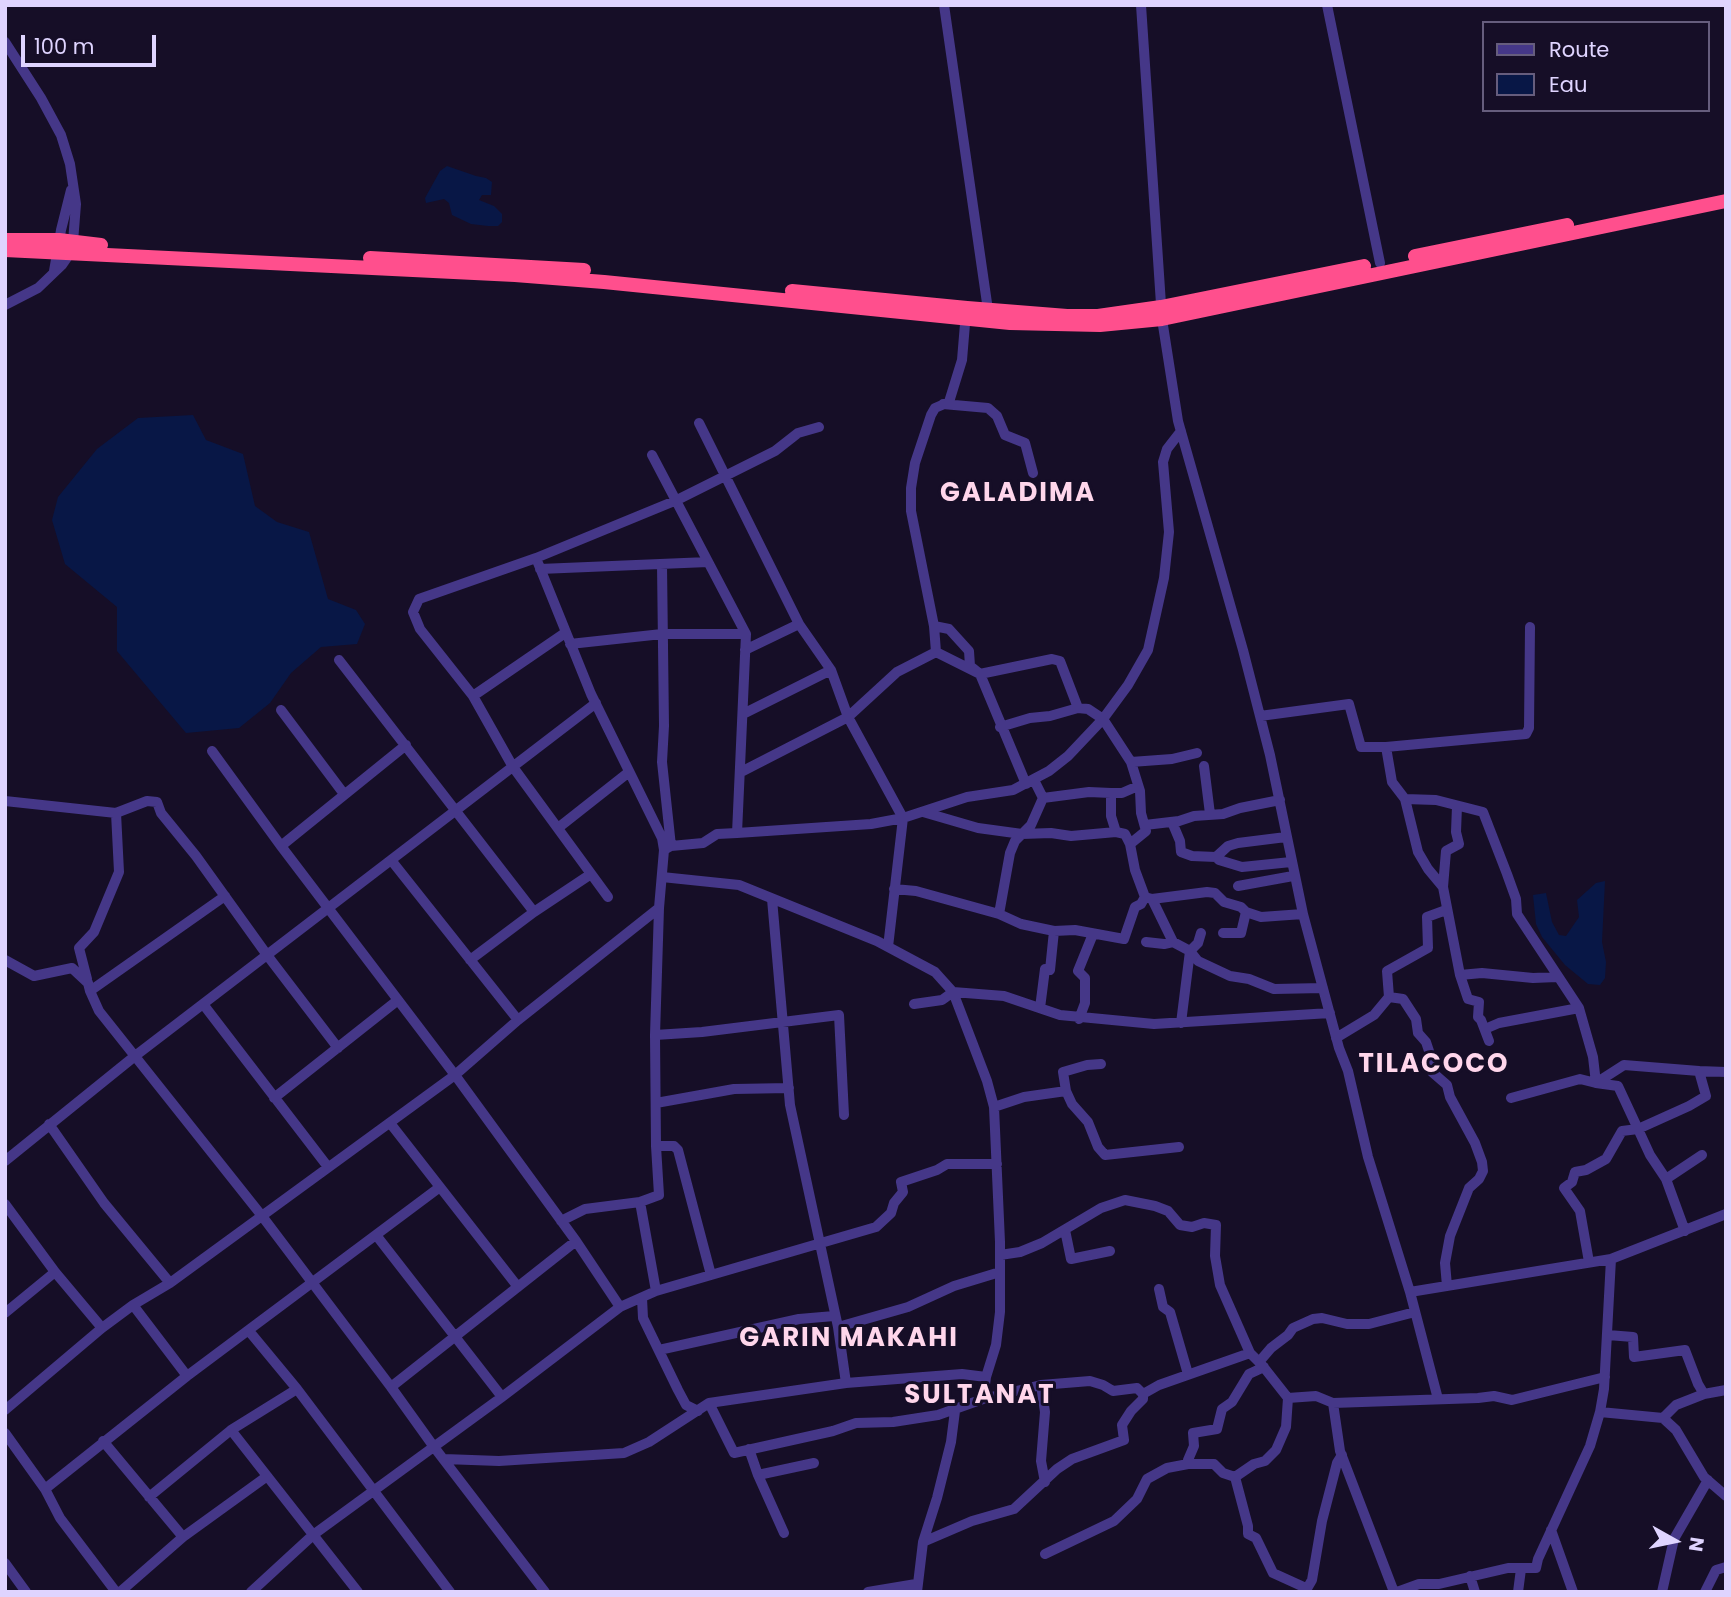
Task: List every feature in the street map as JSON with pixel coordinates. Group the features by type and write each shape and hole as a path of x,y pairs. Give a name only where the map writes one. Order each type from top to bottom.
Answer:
{"highway":[{"path":"5,250 65,247 140,248 519,265 966,314 1010,317 1098,316 1161,313 1381,272 1726,192"},
{"path":"1161,313 1380,263 1726,201"},
{"path":"5,240 65,247"},
{"path":"966,314 988,310 1010,317"}],"street":[{"path":"944,5 988,310"},
{"path":"1141,5 1161,313 1181,431 1260,716 1303,914 1336,1038 1348,1071 1368,1157 1410,1292 1438,1399"},
{"path":"1329,7 1380,263"},
{"path":"5,42 61,135 76,204 65,247 54,271 37,288 5,305"},
{"path":"936,652 934,626 910,505 918,453 927,434 931,415 935,408 949,402 962,360 966,314"},
{"path":"943,404 988,408 997,416 1005,435 1025,443 1033,473"},
{"path":"699,423 799,624 831,670 848,717 902,818 888,947"},
{"path":"608,897 513,767 473,696 421,629 413,611 419,600 536,558 677,500 775,451 798,433 819,427"},
{"path":"668,848 704,843 717,834 871,824 902,818 967,797 1000,793 1030,782 1068,756 1103,719 1128,685 1148,650 1164,578 1170,532 1163,462 1167,449 1181,431"},
{"path":"652,455 746,634 737,833"},
{"path":"536,558 569,644 668,848"},
{"path":"541,569 708,562"},
{"path":"561,1221 585,1209 640,1202 659,1195 655,1035 659,908 668,848 662,762 662,565"},
{"path":"746,650 799,624"},
{"path":"934,626 950,629 970,651 970,666 980,674 1000,727 1030,782 1042,798"},
{"path":"1260,716 1349,705 1361,747 1526,734 1529,728 1530,626"},
{"path":"473,696 565,633"},
{"path":"569,644 662,634 746,634"},
{"path":"936,652 980,674 1052,659 1060,661 1078,708"},
{"path":"741,772 848,717 897,672 936,652"},
{"path":"339,660 534,912"},
{"path":"743,714 831,670"},
{"path":"5,1161 135,1056 596,703"},
{"path":"1000,727 1078,708 1088,709 1103,719 1131,762 1138,786 1145,825 1144,834 1130,844"},
{"path":"281,710 344,794"},
{"path":"281,846 407,745"},
{"path":"1385,747 1392,782 1405,799 1418,852 1443,887"},
{"path":"212,751 455,1075 576,1241 620,1307"},
{"path":"1131,762 1172,759 1197,753"},
{"path":"1204,766 1210,814"},
{"path":"558,828 629,772"},
{"path":"1042,798 1089,792 1122,793 1138,786"},
{"path":"1111,793 1111,816 1116,832"},
{"path":"999,914 1010,853 1015,841 1031,825 1042,798"},
{"path":"1405,799 1436,800 1483,812 1516,899 1517,914 1579,1008 1593,1057 1596,1083"},
{"path":"1145,825 1223,814 1280,800"},
{"path":"5,801 116,813 147,801 157,802 162,813 197,856 267,955 338,1048"},
{"path":"1457,806 1455,832 1460,844 1446,851 1443,887 1446,910 1460,975 1468,999 1479,1002 1478,1017 1489,1041"},
{"path":"923,812 978,828 1022,834 1125,834 1130,844 1135,870 1173,942 1190,951 1198,961 1230,976 1250,979 1274,989 1323,988"},
{"path":"116,813 119,872 94,932 79,948 89,987 99,1011 312,1282 433,1447 545,1592"},
{"path":"1172,822 1180,841 1181,852 1192,856 1216,857 1242,867 1291,862"},
{"path":"1216,857 1228,846 1238,843 1286,837"},
{"path":"391,860 518,1020"},
{"path":"470,960 591,874"},
{"path":"1238,886 1293,876"},
{"path":"662,877 740,885 794,906 888,947 935,972 953,992 987,1081 994,1107 1000,1312 996,1345 986,1377 983,1399"},
{"path":"894,889 916,891 999,914 1021,924 1054,931 1075,930 1124,939 1135,907 1149,898 1195,892 1215,893 1224,902 1261,917 1303,914"},
{"path":"89,987 225,896"},
{"path":"772,899 794,1128 838,1327 846,1383"},
{"path":"5,1410 102,1328 170,1283 455,1075 518,1020 659,908"},
{"path":"1336,1038 1374,1015 1389,997 1387,971 1428,948 1427,917 1446,910"},
{"path":"1223,933 1241,933 1246,912"},
{"path":"1040,1008 1045,969 1050,970 1054,931"},
{"path":"1181,1023 1190,951 1198,943 1200,933"},
{"path":"1079,1019 1085,1003 1085,978 1077,971 1093,934"},
{"path":"1146,942 1173,942"},
{"path":"5,960 34,976 72,968 89,987"},
{"path":"1460,975 1482,973 1533,978 1558,977"},
{"path":"914,1004 943,1000 953,992 1004,996 1079,1019 1154,1024 1330,1013"},
{"path":"1389,997 1403,999 1416,1019 1418,1033 1426,1042 1430,1054 1432,1072 1447,1085 1450,1097 1475,1143 1482,1162 1483,1171 1469,1188 1450,1236 1445,1263 1447,1286"},
{"path":"274,1098 398,1000"},
{"path":"203,1004 328,1167"},
{"path":"1485,1029 1499,1023 1579,1008"},
{"path":"655,1035 839,1015 844,1115"},
{"path":"1101,1065 1087,1065 1063,1072 1066,1091 1072,1104 1088,1122 1098,1147 1105,1155 1179,1147"},
{"path":"1596,1083 1624,1065 1726,1072"},
{"path":"1589,1262 1580,1212 1564,1188 1572,1182 1575,1172 1586,1170 1606,1159 1622,1131 1638,1129 1706,1096 1699,1071"},
{"path":"1511,1098 1580,1079 1619,1086 1650,1155 1665,1179 1685,1231"},
{"path":"656,1103 734,1089 789,1088"},
{"path":"994,1107 1024,1097 1066,1091"},
{"path":"390,1123 517,1287"},
{"path":"49,1124 104,1203 170,1283"},
{"path":"656,1146 674,1146 678,1150 711,1275"},
{"path":"1665,1179 1702,1155"},
{"path":"251,1592 313,1535 620,1307 656,1291 876,1227 885,1221 903,1192 901,1182 947,1164 997,1164"},
{"path":"45,1489 187,1376 440,1187"},
{"path":"1000,1255 1020,1252 1042,1243 1101,1208 1125,1200 1155,1206 1168,1212 1180,1225 1216,1225 1215,1256 1220,1285 1250,1353 1288,1398 1286,1427 1276,1450 1265,1461 1254,1464 1235,1477"},
{"path":"640,1202 656,1291"},
{"path":"5,1204 55,1272 102,1328"},
{"path":"1410,1292 1611,1259 1726,1214"},
{"path":"1065,1230 1071,1259 1110,1251"},
{"path":"376,1235 502,1397"},
{"path":"391,1387 576,1241"},
{"path":"1333,1404 1342,1455 1395,1592 1419,1584 1438,1584 1508,1568 1536,1568 1590,1446 1600,1412 1605,1377 1611,1259"},
{"path":"5,1312 55,1272"},
{"path":"838,1327 908,1307 954,1286 1000,1272"},
{"path":"1159,1289 1163,1307 1170,1312 1188,1374"},
{"path":"642,1298 643,1318 686,1405 698,1411"},
{"path":"133,1305 187,1376"},
{"path":"1188,1464 1194,1446 1193,1433 1217,1429 1222,1409 1232,1402 1249,1374 1262,1365 1270,1348 1293,1328 1313,1319 1369,1324 1415,1312"},
{"path":"659,1350 799,1319 834,1316"},
{"path":"249,1331 376,1490 450,1592"},
{"path":"1608,1335 1633,1337 1634,1357 1685,1350 1704,1394"},
{"path":"923,1542 972,1521 1014,1509 1057,1469 1072,1459 1124,1440 1122,1425 1143,1399 1143,1395 1159,1385 1250,1353"},
{"path":"444,1460 499,1461 624,1453 649,1442 709,1403 846,1383 962,1374 986,1377"},
{"path":"1288,1398 1315,1396 1333,1404 1494,1396 1512,1400 1605,1377"},
{"path":"709,1403 732,1452 833,1431 856,1423 893,1422 955,1411 983,1399 1041,1385 1090,1381 1113,1391 1137,1388 1143,1395"},
{"path":"1041,1385 1045,1412 1041,1461 1045,1482"},
{"path":"149,1497 231,1430 297,1389"},
{"path":"1663,1418 1676,1405 1704,1394 1726,1390"},
{"path":"867,1592 916,1588 923,1542 940,1487 955,1411"},
{"path":"1600,1412 1663,1418 1676,1430 1685,1448 1708,1480 1726,1496"},
{"path":"231,1430 358,1592"},
{"path":"5,1433 45,1489 60,1518 118,1592 183,1537 266,1477"},
{"path":"103,1441 183,1537"},
{"path":"749,1449 784,1533"},
{"path":"1235,1477 1248,1534 1256,1538 1273,1573 1306,1590 1312,1580 1322,1521 1337,1463 1342,1455"},
{"path":"758,1475 814,1463"},
{"path":"1045,1554 1114,1521 1137,1499 1147,1479 1167,1468 1188,1464 1214,1464 1223,1473 1235,1477"},
{"path":"1664,1590 1674,1539 1708,1480"},
{"path":"1551,1530 1573,1592"},
{"path":"5,1563 26,1592"},
{"path":"1705,1592 1716,1570 1726,1567"},
{"path":"1518,1592 1521,1569"},
{"path":"1470,1576 1475,1592"}],"water":[{"path":"447,166 492,182 491,195 482,195 479,200 494,206 502,214 502,222 498,226 471,224 452,215 449,203 444,199 426,203 425,198 440,171"},
{"path":"193,415 206,440 243,454 255,506 277,522 309,532 328,599 356,610 365,624 357,644 321,647 291,673 270,703 239,728 186,733 117,651 117,607 65,564 52,520 58,497 97,449 138,418"},
{"path":"1605,881 1602,942 1606,962 1605,978 1600,985 1588,984 1565,965 1542,937 1536,924 1533,895 1546,893 1552,922 1559,935 1566,936 1579,917 1577,900 1596,883"}],"district":[{"name":"GALADIMA","path":"1018,494"},
{"name":"TILACOCO","path":"1434,1065"},
{"name":"GARIN MAKAHI","path":"849,1339"},
{"name":"SULTANAT","path":"980,1396"}]}
